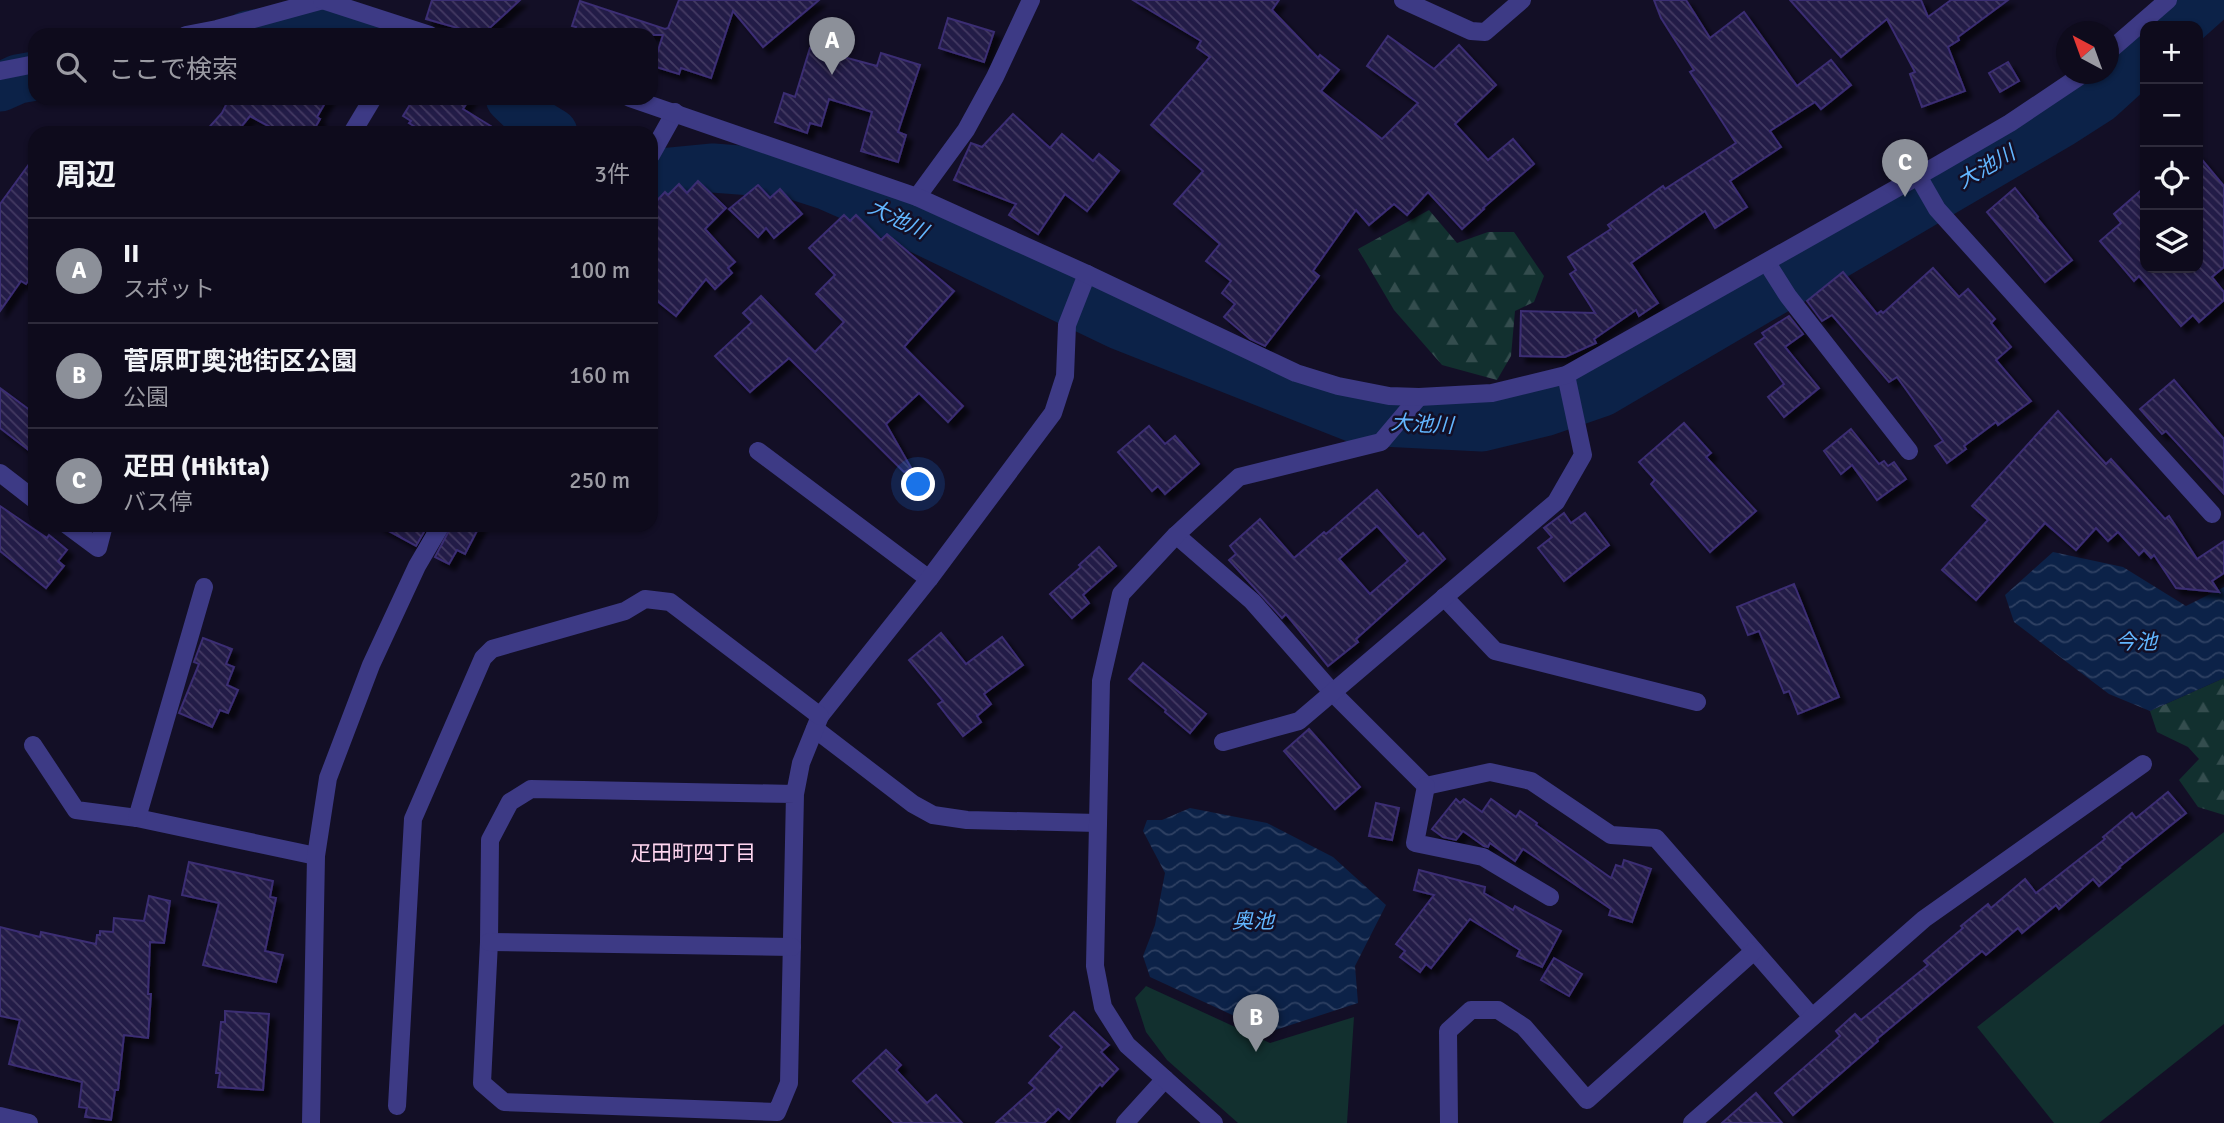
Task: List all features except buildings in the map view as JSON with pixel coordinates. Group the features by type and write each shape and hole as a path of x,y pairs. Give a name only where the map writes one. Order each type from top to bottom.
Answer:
{"street":[{"path":"221,28 323,0 404,28"},
{"path":"917,197 966,130 995,77 1031,0"},
{"path":"1403,0 1471,31 1485,32 1522,0"},
{"path":"2119,43 2168,0"},
{"path":"0,71 28,65"},
{"path":"652,105 917,197 1296,373 1414,403 1492,393 1566,375 1770,267 1920,180 2068,84"},
{"path":"356,126 369,105"},
{"path":"658,142 675,112"},
{"path":"1920,180 1937,209 2212,514"},
{"path":"1770,267 1788,296 1909,451"},
{"path":"795,794 531,789 510,802 490,840 489,942 482,1083 504,1102 775,1117 789,1083 795,794 801,763 818,722 1053,413 1065,376 1068,325 1087,274"},
{"path":"1223,742 1300,720 1556,502 1583,456 1566,375"},
{"path":"1214,1123 1127,1045 1104,1007 1095,966 1101,681 1121,594 1176,535 1239,477 1381,442 1414,403"},
{"path":"758,451 929,579"},
{"path":"0,473 28,495"},
{"path":"76,532 98,548 102,532"},
{"path":"311,1123 316,856 328,778 371,666 437,532"},
{"path":"1176,535 1252,601 1333,693 1426,786"},
{"path":"137,818 205,587"},
{"path":"1444,597 1495,651 1698,702"},
{"path":"397,1106 413,819 483,658 492,649 625,611 645,599 670,602 818,722 913,804 933,815 967,820 1098,823"},
{"path":"33,745 76,810 137,818 316,856"},
{"path":"1701,1120 1812,1017 1924,919 2143,764"},
{"path":"1426,786 1490,772 1531,780 1611,835 1656,838 1812,1017"},
{"path":"1426,786 1415,843 1483,857 1550,897"},
{"path":"489,942 792,947"},
{"path":"1449,1123 1448,1031 1471,1010 1498,1010 1524,1027 1587,1100 1754,951"},
{"path":"1125,1123 1165,1079"},
{"path":"0,1116 29,1123"}],"green space":[{"path":"1429,210 1457,243 1488,232 1514,232 1544,276 1534,302 1515,311 1511,356 1497,380 1442,365 1394,310 1358,249"},
{"path":"2224,678 2224,815 2198,807 2179,780 2199,759 2188,747 2157,732 2150,711"},
{"path":"2224,832 2224,1024 2099,1123 2054,1123 1977,1027"},
{"path":"1146,986 1270,1043 1354,1017 1347,1123 1238,1123 1167,1060 1146,1032 1135,998"}],"water":[{"name":"今池","path":"2053,552 2123,567 2186,606 2224,587 2224,678 2150,711 2109,694 2014,622 2005,595"},
{"name":"奥池","path":"1190,808 1267,823 1333,857 1386,905 1355,966 1358,1003 1269,1032 1150,977 1143,956 1155,925 1165,873 1143,831 1147,820 1162,820"}],"waterway":[{"name":"大池川","path":"2186,21 2209,0"},
{"name":"大池川","path":"292,28 326,28"},
{"name":"大池川","path":"658,173 713,168 791,174 853,197 1119,325 1362,421 1482,427 1544,412 1602,392 2061,123 2100,98 2140,62"},
{"name":"大池川","path":"0,87 28,77"},
{"name":"大池川","path":"517,105 542,126"}],"place":[{"name":"II","path":"832,75"},
{"name":"疋田 (Hikita)","path":"1905,197"},
{"name":"菅原町奥池街区公園","path":"1256,1052"}],"district":[{"name":"疋田町四丁目","path":"693,853"}]}
